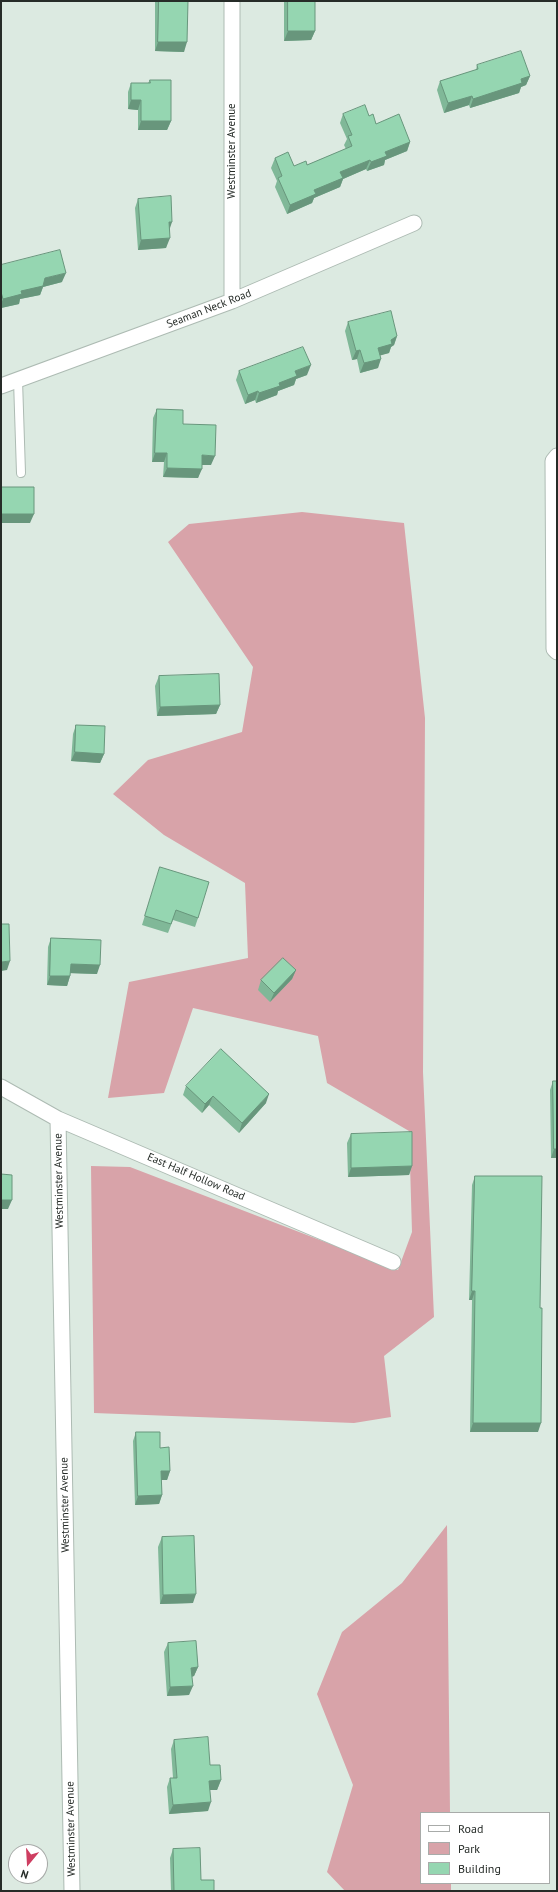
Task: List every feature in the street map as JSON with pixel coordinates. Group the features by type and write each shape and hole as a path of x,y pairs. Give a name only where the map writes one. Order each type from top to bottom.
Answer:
{"street":[{"name":"Westminster Avenue","path":"232,1 232,301"},
{"name":"Seaman Neck Road","path":"1,386 232,301 414,223"},
{"path":"557,456 553,461 554,649 557,652"},
{"name":"East Half Hollow Road","path":"1,1087 58,1119 393,1262"},
{"name":"Westminster Avenue","path":"58,1119 72,1891"}],"lane":[{"path":"18,380 21,473"}],"green space":[{"path":"302,512 404,523 425,718 423,1072 434,1317 384,1356 391,1417 354,1423 94,1413 91,1166 130,1167 398,1270 412,1232 409,1131 327,1083 318,1036 193,1008 164,1093 108,1098 129,982 248,958 245,883 164,835 113,794 148,760 242,732 253,667 168,542 189,524"},
{"path":"447,1525 450,1812 420,1812 420,1884 451,1884 451,1891 345,1891 327,1872 353,1785 317,1694 342,1632 402,1583"}],"building":[{"path":"159,1 188,1 187,42 158,42"},
{"path":"288,1 315,1 315,31 288,31"},
{"path":"521,51 530,76 521,79 522,83 473,99 472,96 448,103 440,81 478,69 477,65"},
{"path":"150,80 171,80 171,121 141,121 141,100 131,100 131,83 150,83"},
{"path":"365,105 369,116 373,114 376,124 399,114 410,142 385,152 387,156 371,162 370,160 340,172 343,178 314,190 316,194 290,205 278,178 282,176 275,158 288,152 294,166 306,161 307,165 352,146 348,136 352,135 343,114"},
{"path":"171,196 172,222 169,222 170,238 141,240 138,199"},
{"path":"60,250 66,273 45,278 43,286 21,291 22,294 3,299 1,292 1,265"},
{"path":"391,311 397,336 391,340 392,344 378,348 381,359 364,363 360,350 356,351 348,322"},
{"path":"303,347 311,365 295,371 297,376 279,383 280,386 248,395 239,371"},
{"path":"157,409 183,410 183,424 216,425 215,456 202,455 202,469 167,468 167,453 155,453"},
{"path":"1,487 34,487 34,514 1,514"},
{"path":"219,674 220,705 160,707 159,676"},
{"path":"76,725 105,726 104,754 75,752"},
{"path":"160,867 209,882 198,918 176,910 171,924 145,916"},
{"path":"1,924 9,924 10,961 1,962"},
{"path":"51,938 101,940 100,965 71,964 70,976 50,976"},
{"path":"283,958 296,970 274,993 261,980"},
{"path":"221,1049 269,1094 242,1123 213,1096 205,1104 186,1086"},
{"path":"553,1081 557,1081 557,1149 554,1149"},
{"path":"412,1132 412,1166 351,1168 351,1134"},
{"path":"1,1174 12,1175 12,1200 1,1200"},
{"path":"475,1176 542,1176 540,1308 542,1308 541,1423 473,1423 475,1291 472,1291"},
{"path":"136,1432 160,1432 160,1448 169,1447 170,1471 161,1471 162,1495 138,1496"},
{"path":"194,1536 196,1594 163,1595 162,1537"},
{"path":"196,1641 198,1667 191,1668 193,1686 170,1687 168,1643"},
{"path":"208,1737 210,1765 220,1765 221,1780 209,1781 211,1802 173,1805 170,1778 177,1778 174,1740"},
{"path":"200,1848 201,1880 214,1880 214,1891 174,1891 173,1849"}]}
